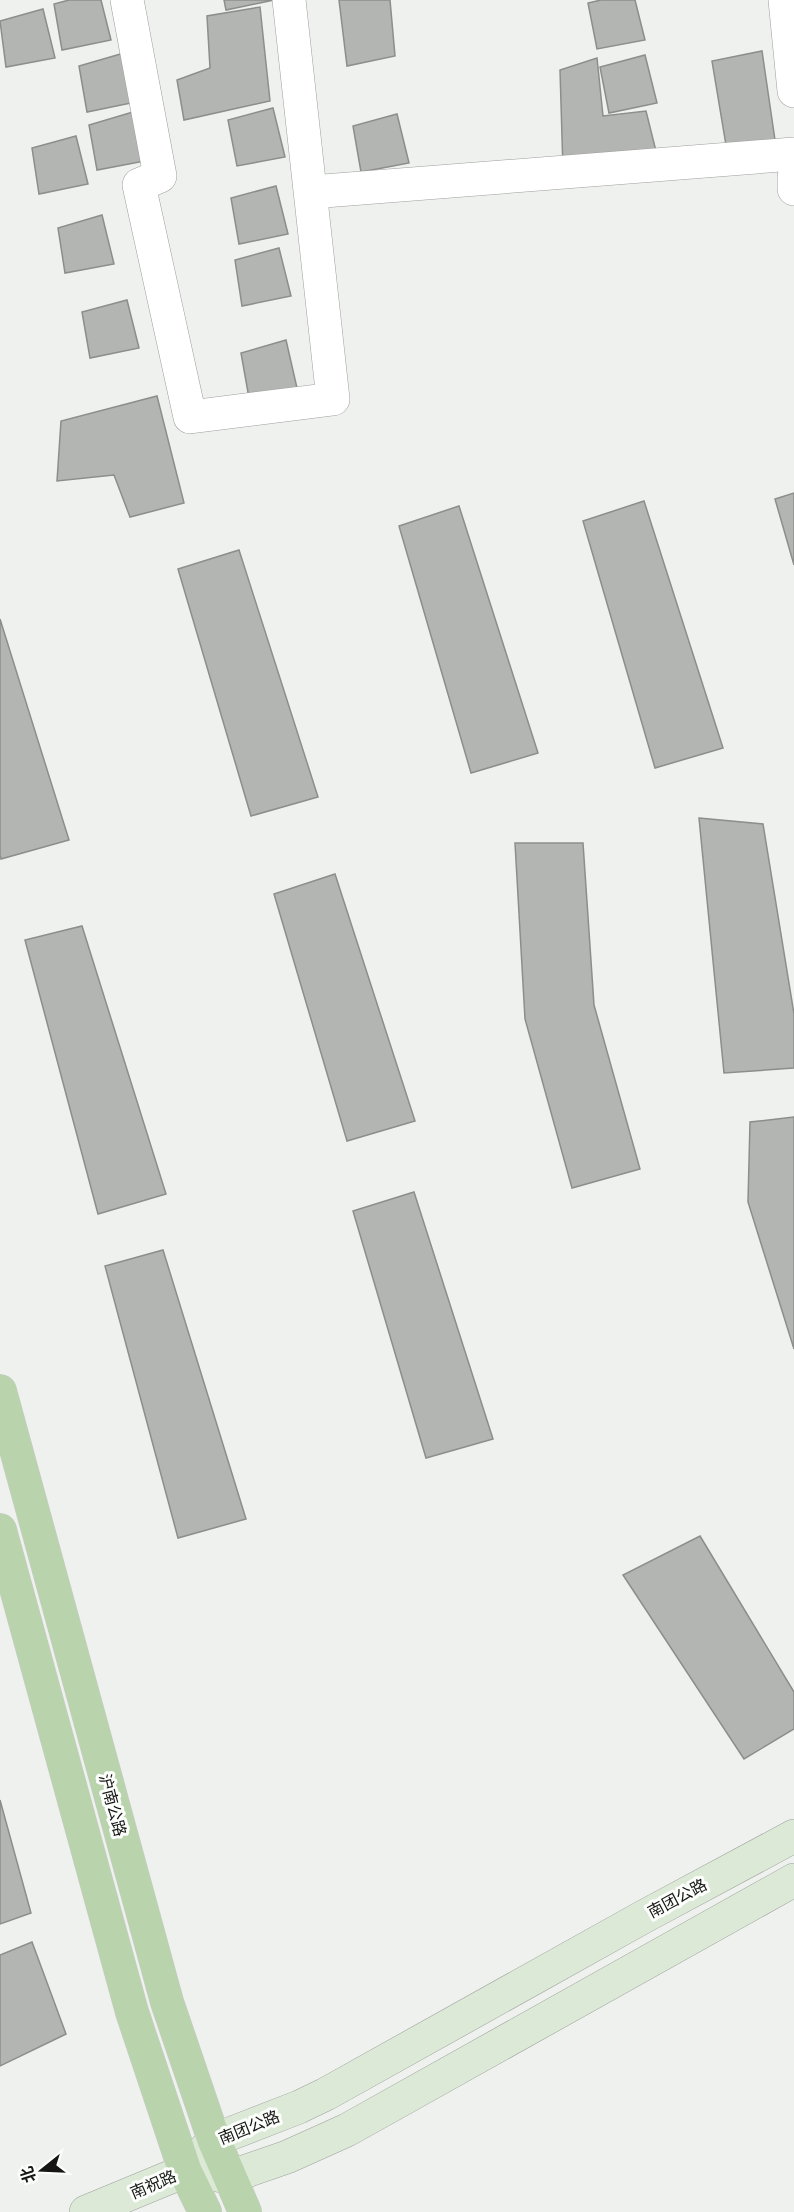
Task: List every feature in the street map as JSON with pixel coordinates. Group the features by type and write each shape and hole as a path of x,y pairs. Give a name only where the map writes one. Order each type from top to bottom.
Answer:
{"main road":[{"name":"沪南公路","path":"0,1391 167,2002 214,2140 245,2212"},
{"path":"0,1530 132,2012 186,2170 205,2212"},
{"name":"南团公路","path":"186,2170 214,2140 300,2107 326,2094 645,1916 794,1836"},
{"path":"186,2170 229,2177 287,2157 347,2130 794,1880"},
{"name":"南祝路","path":"86,2212 186,2170"}],"street":[{"path":"127,0 160,176 139,185 190,417 333,399 289,0"},
{"path":"785,0 794,91"},
{"path":"311,192 794,154"},
{"path":"794,177 794,189"}],"building":[{"path":"69,0 101,0 111,40 62,50 54,4"},
{"path":"224,0 274,0 226,10"},
{"path":"339,0 390,0 395,56 347,66"},
{"path":"601,0 635,0 645,40 597,49 588,3"},
{"path":"260,7 270,101 184,120 177,80 210,68 207,16"},
{"path":"43,9 55,58 6,67 0,21"},
{"path":"762,51 776,147 728,157 712,61"},
{"path":"124,53 136,102 87,112 79,66"},
{"path":"645,55 657,103 609,113 600,67"},
{"path":"597,58 603,116 646,111 658,159 563,170 560,70"},
{"path":"273,108 285,157 237,166 228,120"},
{"path":"133,112 145,161 97,170 89,125"},
{"path":"397,114 409,163 361,172 353,126"},
{"path":"76,136 88,184 39,194 32,148"},
{"path":"276,186 288,234 239,244 231,198"},
{"path":"102,215 114,264 65,273 58,228"},
{"path":"279,248 291,296 242,306 235,260"},
{"path":"127,300 139,348 90,358 82,312"},
{"path":"286,340 297,388 249,398 241,353"},
{"path":"157,396 184,503 130,517 114,475 57,481 61,421"},
{"path":"794,493 794,565 775,499"},
{"path":"644,501 723,748 655,768 583,521"},
{"path":"459,506 538,753 471,773 399,526"},
{"path":"239,550 318,797 251,816 178,569"},
{"path":"0,619 69,840 1,859 0,855"},
{"path":"699,818 763,824 794,1014 794,1068 724,1073"},
{"path":"515,843 583,843 594,1005 640,1169 572,1188 525,1019"},
{"path":"335,874 415,1121 347,1141 274,894"},
{"path":"82,926 166,1194 98,1214 25,940"},
{"path":"794,1117 794,1349 748,1202 750,1122"},
{"path":"414,1192 493,1439 426,1458 353,1211"},
{"path":"163,1250 246,1519 178,1538 105,1266"},
{"path":"700,1536 794,1692 794,1729 744,1759 623,1575"},
{"path":"0,1800 31,1913 0,1924"},
{"path":"32,1942 66,2034 0,2066 0,1955"}]}
